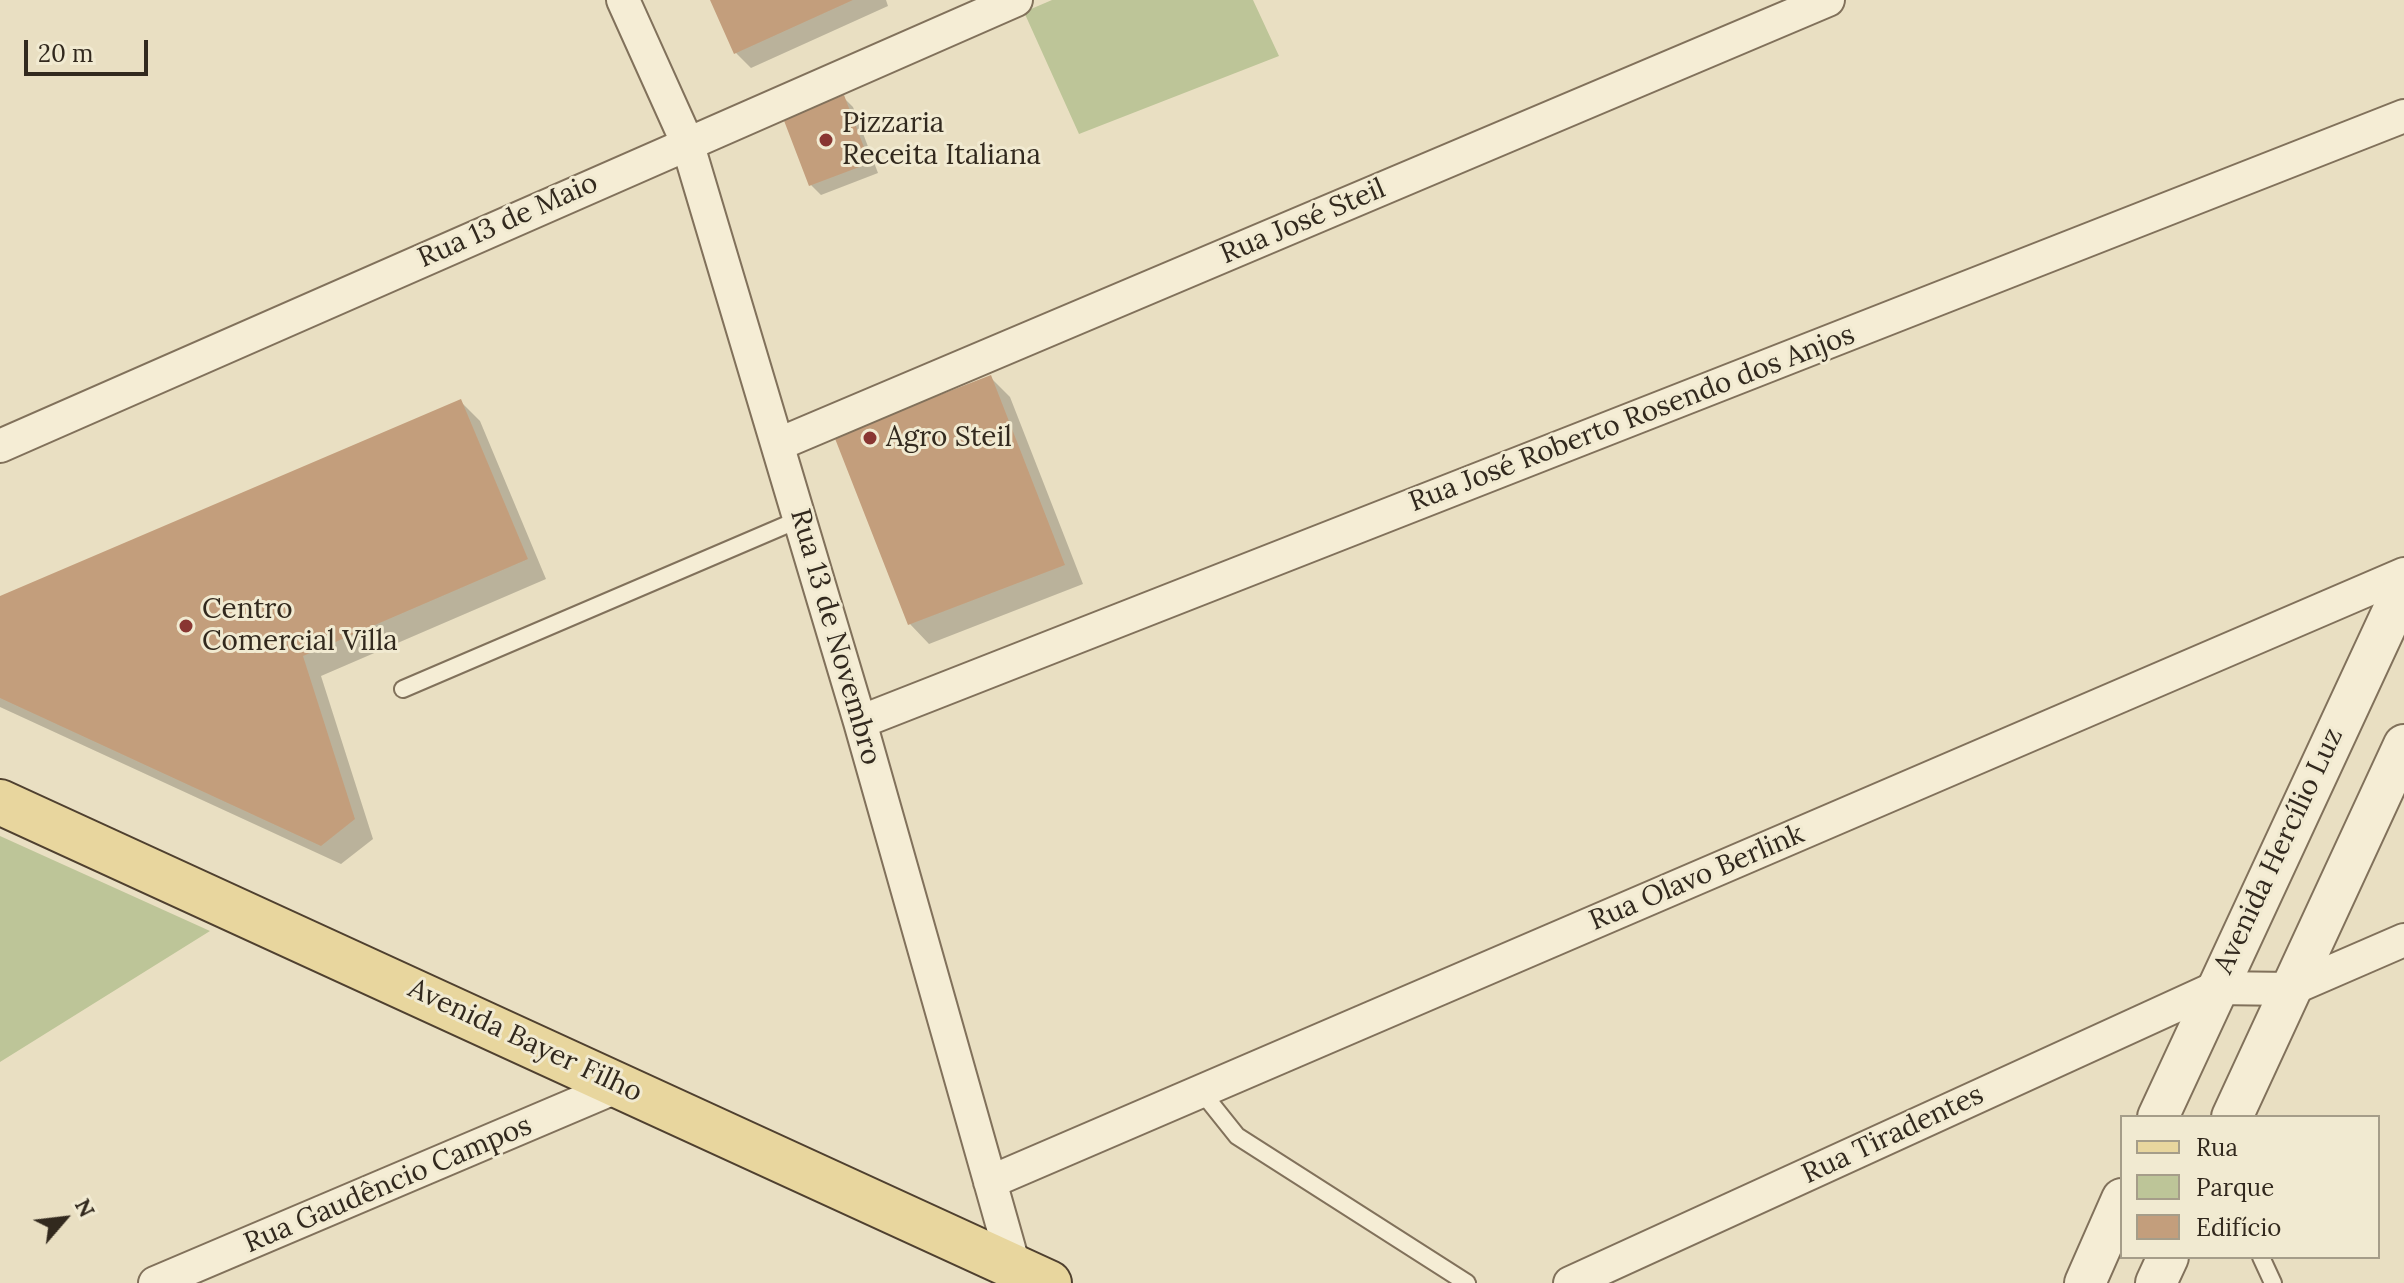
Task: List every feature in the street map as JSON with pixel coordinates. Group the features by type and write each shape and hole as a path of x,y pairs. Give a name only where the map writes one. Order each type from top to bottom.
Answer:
{"main road":[{"name":"Avenida Bayer Filho","path":"0,802 621,1085 1019,1279"}],"street":[{"name":"Rua 13 de Novembro","path":"623,0 687,142 779,444 1019,1279"},
{"name":"Rua 13 de Maio","path":"0,446 1016,0"},
{"name":"Rua José Steil","path":"779,444 1828,0"},
{"name":"Rua José Roberto Rosendo dos Anjos","path":"860,722 2404,116"},
{"name":"Rua Olavo Berlink","path":"990,1182 2404,574"},
{"name":"Avenida Hercílio Luz","path":"2159,1115 2215,988 2404,587"},
{"path":"2233,1115 2404,745"},
{"path":"2215,988 2291,989 2404,940"},
{"name":"Rua Tiradentes","path":"1570,1283 2215,988"},
{"name":"Rua Gaudêncio Campos","path":"155,1283 621,1085"},
{"path":"2085,1283 2120,1204"},
{"path":"2156,1283 2167,1259"}],"lane":[{"path":"403,689 800,519"},
{"path":"1201,1091 1237,1136 1467,1283"},
{"path":"2262,1259 2273,1283"}],"green space":[{"path":"1052,0 1253,0 1279,56 1079,134 1024,12"},
{"path":"0,836 210,931 0,1062"}],"building":[{"path":"710,0 853,0 734,54"},
{"name":"Pizzaria Receita Italiana","path":"844,95 870,163 809,186 783,118"},
{"path":"991,375 1065,565 908,625 834,436"},
{"name":"Centro Comercial Villa","path":"461,399 528,559 303,656 355,819 321,846 0,698 0,596"}],"place":[{"name":"Pizzaria Receita Italiana","path":"826,140"},
{"name":"Agro Steil","path":"870,438"},
{"name":"Centro Comercial Villa","path":"186,626"}]}
